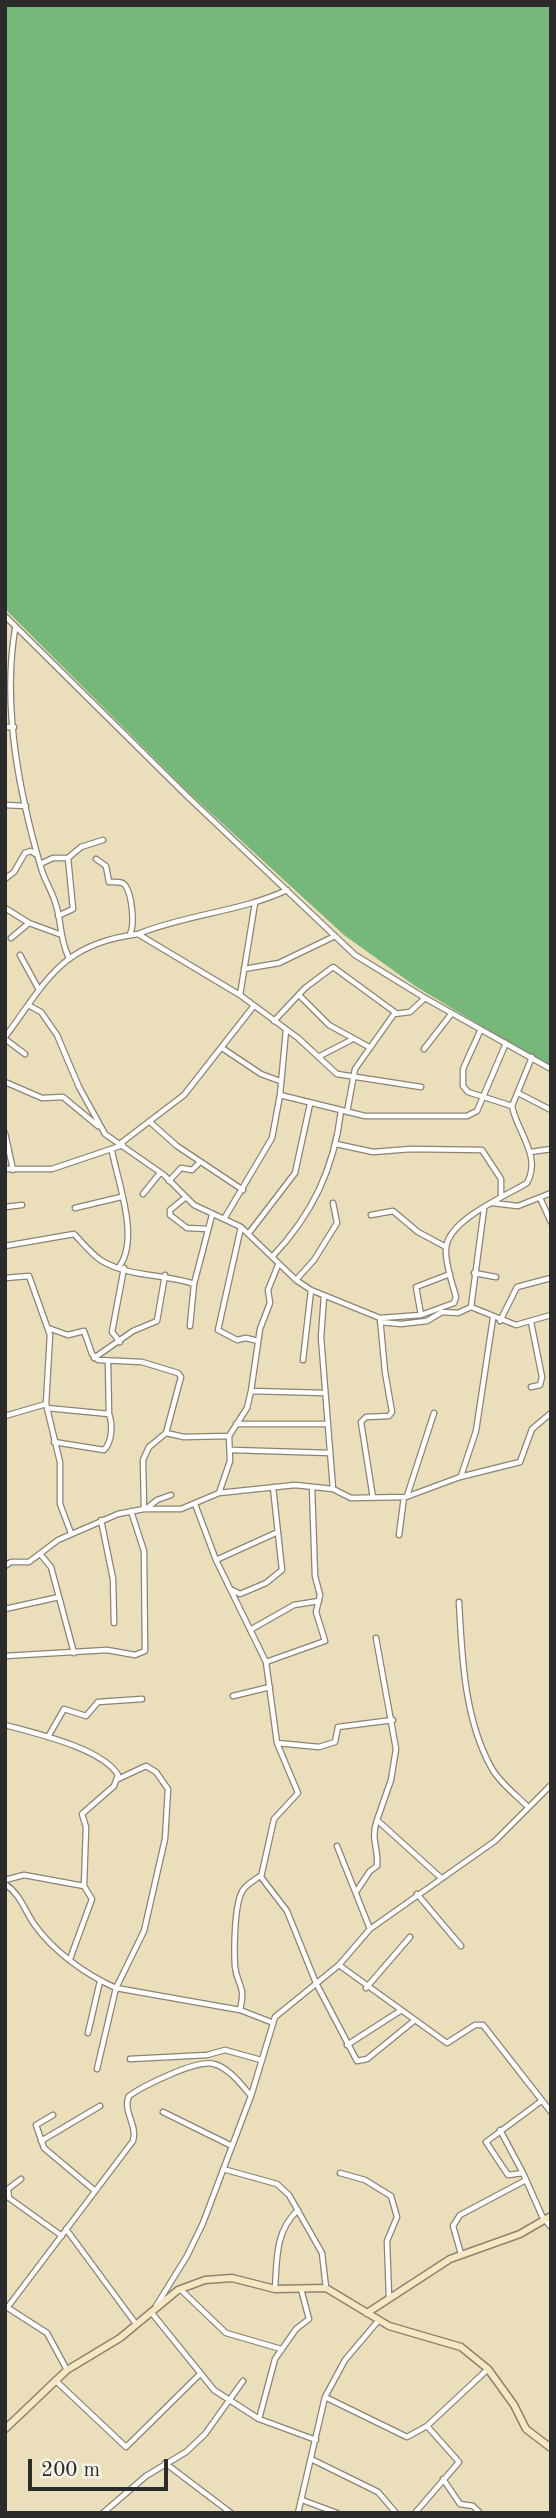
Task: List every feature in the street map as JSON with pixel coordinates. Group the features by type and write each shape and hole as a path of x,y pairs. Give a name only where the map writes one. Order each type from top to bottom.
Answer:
{"street":[{"path":"5,616 187,796 355,955 551,1069"},
{"path":"16,628 11,656 8,713 14,727 26,806 37,855 58,916 59,934 68,956"},
{"path":"5,651 11,656"},
{"path":"5,727 14,727"},
{"path":"5,805 26,806"},
{"path":"40,863 53,858 68,858 81,847 103,840"},
{"path":"5,879 14,872 27,852 37,855"},
{"path":"58,916 73,909 68,858"},
{"path":"96,859 107,870 108,880 121,882 127,888 135,923 130,935"},
{"path":"25,1054 5,1038 30,1006 38,988 68,956 172,922 255,903 288,890"},
{"path":"240,995 255,903"},
{"path":"5,908 29,923 59,934"},
{"path":"11,938 29,923"},
{"path":"138,934 240,995 337,1074 421,1087"},
{"path":"243,969 279,962 335,936"},
{"path":"20,955 38,988"},
{"path":"274,1021 299,995 334,967 396,1013 410,1012 425,998"},
{"path":"299,995 328,1026 369,1047"},
{"path":"30,1006 41,1012 57,1035 100,1129"},
{"path":"5,1168 52,1169 112,1151 184,1095 253,1007"},
{"path":"272,1257 325,1182 351,1077 369,1047 396,1013"},
{"path":"424,1049 452,1013"},
{"path":"481,1029 461,1075 468,1092 513,1106"},
{"path":"224,1219 272,1138 280,1095 286,1030"},
{"path":"318,1056 352,1040"},
{"path":"280,1095 365,1115 467,1116 477,1111 481,1096 506,1043"},
{"path":"222,1048 261,1074 280,1081"},
{"path":"380,1320 421,1315 454,1303 456,1297 446,1247 455,1228 500,1196 527,1183 532,1170 531,1152 513,1106 532,1057"},
{"path":"5,1082 42,1098 63,1097 100,1129 160,1173 186,1197 212,1215 241,1227 279,1265 311,1290 380,1320 401,1324 427,1321 442,1312 458,1313 471,1307"},
{"path":"518,1093 551,1110"},
{"path":"248,1233 295,1173 310,1104"},
{"path":"150,1122 200,1162 243,1191"},
{"path":"5,1133 13,1170"},
{"path":"336,1144 373,1153 411,1149 482,1150 501,1179 500,1196"},
{"path":"531,1152 551,1149"},
{"path":"112,1151 128,1241 112,1332 120,1342"},
{"path":"169,1181 181,1168 192,1170 200,1162"},
{"path":"143,1194 160,1173"},
{"path":"491,1203 511,1207 551,1193"},
{"path":"75,1208 121,1197"},
{"path":"186,1197 170,1210 170,1215 187,1228 208,1229"},
{"path":"540,1198 551,1222"},
{"path":"296,1280 314,1260 337,1223 333,1203"},
{"path":"5,1207 22,1205"},
{"path":"471,1307 484,1208"},
{"path":"371,1215 393,1211 418,1232 446,1247"},
{"path":"190,1326 194,1284 212,1215"},
{"path":"241,1227 218,1330 237,1340 246,1338 258,1342"},
{"path":"5,1246 74,1234 101,1260 149,1275 164,1275 194,1284"},
{"path":"219,1493 228,1471 232,1450 229,1436 247,1408 258,1342 270,1303 268,1290 279,1265"},
{"path":"474,1273 496,1277"},
{"path":"421,1315 416,1287 450,1274"},
{"path":"94,1359 133,1331 159,1318 164,1275"},
{"path":"5,1278 29,1276 48,1328 46,1406 61,1471 61,1504 71,1533"},
{"path":"500,1321 517,1287 551,1278"},
{"path":"303,1360 311,1290"},
{"path":"324,1296 321,1328 326,1424 333,1489"},
{"path":"471,1307 500,1321 516,1325 551,1315"},
{"path":"460,1477 476,1431 493,1318"},
{"path":"373,1498 361,1422 366,1417 388,1416 392,1412 380,1320"},
{"path":"531,1322 542,1377 540,1385 531,1387"},
{"path":"48,1328 68,1335 84,1331 94,1359"},
{"path":"94,1359 108,1362 142,1362 178,1373 181,1381 166,1433 149,1447 143,1460 145,1509"},
{"path":"54,1442 104,1450 108,1445 112,1425 109,1415 108,1362"},
{"path":"251,1391 324,1392"},
{"path":"5,1416 46,1406 109,1415"},
{"path":"399,1535 405,1497 433,1413"},
{"path":"6,1563 25,1563 71,1533 101,1520 145,1509 181,1509 219,1493 312,1486 333,1489 351,1498 405,1497 460,1477 520,1462 533,1429 551,1413"},
{"path":"236,1424 326,1424"},
{"path":"166,1433 184,1437 229,1436"},
{"path":"232,1450 330,1453"},
{"path":"266,1662 324,1643 325,1636 316,1612 319,1601 315,1576 312,1486"},
{"path":"229,1588 240,1594 280,1573 283,1559 273,1487"},
{"path":"145,1509 153,1501 171,1495"},
{"path":"195,1504 216,1560 266,1662 277,1743 298,1793 274,1819 260,1876 244,1888 240,1900 235,1941 236,1973 244,1991 240,2010"},
{"path":"5,1656 107,1650 135,1655 145,1651 144,1551 131,1511"},
{"path":"101,1520 113,1579 114,1622"},
{"path":"216,1560 278,1532"},
{"path":"40,1554 51,1567 74,1653"},
{"path":"5,1609 59,1597"},
{"path":"250,1630 294,1605 319,1601"},
{"path":"459,1602 466,1684 481,1744 491,1768 527,1806"},
{"path":"356,1893 370,1871 376,1867 379,1855 372,1838 394,1762 393,1720 376,1639"},
{"path":"233,1696 270,1688"},
{"path":"48,1737 64,1709 86,1716 98,1702 142,1699"},
{"path":"277,1743 328,1746 335,1742 338,1727 393,1720"},
{"path":"5,1725 48,1737 89,1753 113,1769 118,1779"},
{"path":"70,1959 92,1899 84,1886 86,1826 82,1814 118,1779 146,1766 161,1777 169,1793 165,1839 144,1931 116,1988 97,2069"},
{"path":"153,2309 187,2256 223,2169 251,2096 271,2022 298,1995 339,1965 370,1929 440,1877 495,1841 527,1806 551,1785"},
{"path":"377,1820 440,1877"},
{"path":"337,1846 370,1929"},
{"path":"84,1886 24,1875 5,1882 18,1895 47,1938 100,1981 116,1988 240,2010 271,2022"},
{"path":"260,1876 287,1911 316,1983 357,2061 415,2020"},
{"path":"417,1894 461,1946"},
{"path":"366,1988 410,1937"},
{"path":"339,1965 366,1988 447,2043 475,2025 483,2025 540,2102 551,2112"},
{"path":"88,2032 100,1981"},
{"path":"347,2045 400,2011"},
{"path":"130,2059 207,2055 225,2050 261,2060"},
{"path":"67,2370 47,2333 6,2307 133,2141 134,2124 126,2100 139,2088 154,2080 209,2063 226,2070 251,2096"},
{"path":"523,2173 508,2175 486,2146 487,2140 540,2102"},
{"path":"41,2141 100,2106"},
{"path":"163,2112 232,2146"},
{"path":"52,2115 36,2125 46,2150 94,2190"},
{"path":"500,2130 551,2227"},
{"path":"223,2169 277,2184 298,2210 325,2258 326,2288"},
{"path":"340,2173 365,2180 391,2196 397,2217 387,2241 389,2297"},
{"path":"21,2179 8,2189 9,2198 62,2236"},
{"path":"461,2254 453,2226 460,2216 526,2180"},
{"path":"275,2289 279,2236 298,2210"},
{"path":"367,2313 461,2254 490,2246 547,2218"},
{"path":"66,2229 137,2325"},
{"path":"5,2429 67,2370 137,2325 180,2289 190,2284 224,2278 241,2279 275,2289 326,2288 379,2321 461,2347 488,2369 510,2399 526,2429 551,2448"},
{"path":"259,2419 281,2349 296,2329 309,2319 301,2288"},
{"path":"180,2289 226,2333 281,2349"},
{"path":"153,2309 199,2375 230,2402 259,2419 316,2440"},
{"path":"298,2513 325,2398 345,2360 379,2321"},
{"path":"325,2398 407,2437 427,2426 488,2369"},
{"path":"55,2380 126,2446 199,2375"},
{"path":"103,2513 165,2463 191,2447 230,2402 243,2381"},
{"path":"415,2513 459,2462 427,2426"},
{"path":"311,2459 378,2491 396,2513"},
{"path":"165,2463 231,2513"},
{"path":"443,2479 460,2504 473,2506 480,2513"},
{"path":"302,2500 337,2513"},
{"path":"462,2513 466,2506"}],"green space":[{"path":"5,5 551,5 551,1068 415,986 344,935 187,791 8,612 5,605"}]}
